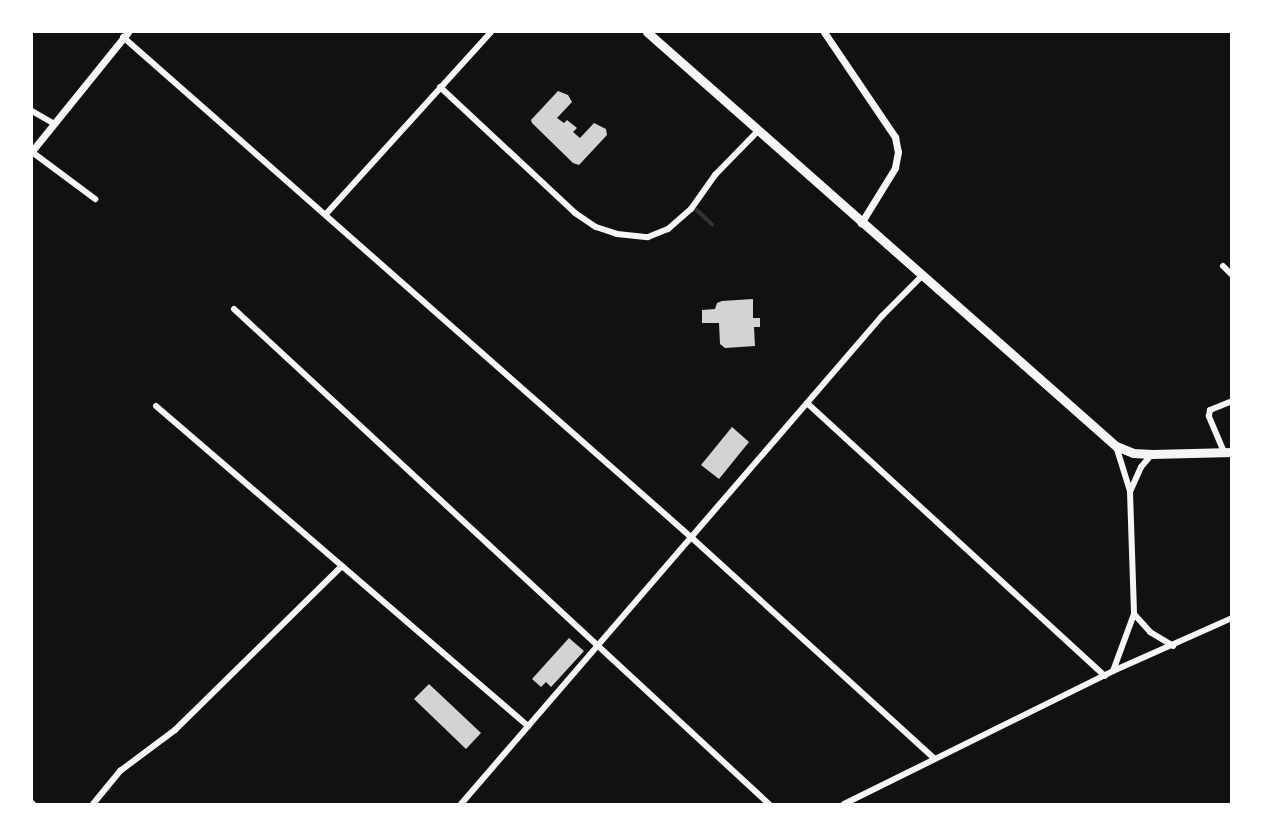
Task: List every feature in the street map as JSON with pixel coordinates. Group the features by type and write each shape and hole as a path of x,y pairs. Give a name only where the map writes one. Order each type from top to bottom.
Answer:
{"main road":[{"path":"647,32 860,223 923,275 1116,446 1133,453 1228,452"}],"street":[{"path":"326,214 491,32"},
{"path":"824,32 895,137 898,152 895,167 860,223"},
{"path":"95,199 32,151 126,34 692,538 935,759"},
{"path":"440,87 575,213 596,227 617,234 648,237 668,229 691,209 715,175 758,131"},
{"path":"32,111 53,123"},
{"path":"1223,267 1231,275"},
{"path":"461,804 882,316 923,275"},
{"path":"234,309 769,804"},
{"path":"1228,452 1209,416 1210,410 1231,401"},
{"path":"807,404 1105,676"},
{"path":"156,406 528,726"},
{"path":"1113,671 1134,614 1130,492 1116,446"},
{"path":"1130,492 1141,467 1152,454"},
{"path":"93,804 120,771 175,730 342,566"},
{"path":"1134,614 1150,632 1173,646"},
{"path":"844,804 1113,671 1231,618"}],"building":[{"path":"558,91 568,95 572,102 557,118 564,123 567,120 577,128 573,132 580,138 594,123 606,129 607,135 579,165 573,163 531,120"},
{"path":"753,299 753,318 760,318 760,327 754,327 755,346 725,348 720,344 719,323 702,323 702,310 715,309 717,303 722,301"},
{"path":"732,427 749,442 719,479 701,465"},
{"path":"569,638 584,651 551,687 546,682 541,687 532,679"},
{"path":"429,684 481,733 466,749 414,699"}],"waterway":[{"path":"697,210 712,224"}]}
